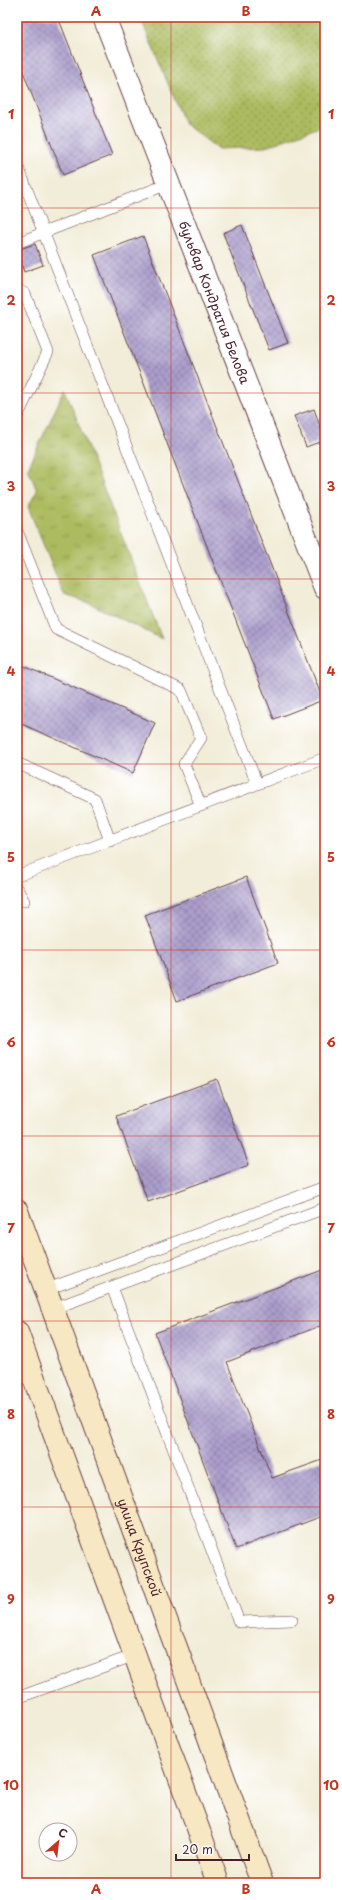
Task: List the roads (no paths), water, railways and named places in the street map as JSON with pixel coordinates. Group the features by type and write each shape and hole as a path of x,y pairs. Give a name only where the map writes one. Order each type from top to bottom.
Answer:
{"main road":[{"name":"улица Крупской","path":"17,1211 48,1300 262,1883"},
{"path":"17,1332 218,1883"}],"street":[{"name":"бульвар Кондратия Белова","path":"104,17 325,588"}],"lane":[{"path":"17,164 257,784"},
{"path":"17,243 168,184"},
{"path":"17,289 25,294 48,352 17,417"},
{"path":"17,531 56,629 181,690 201,738 184,764 202,806"},
{"path":"17,876 325,758"},
{"path":"17,763 95,799 110,841"},
{"path":"17,889 24,901"},
{"path":"48,1300 325,1187"},
{"path":"48,1300 112,1287 325,1208"},
{"path":"112,1287 239,1622 292,1620"},
{"path":"17,1698 135,1655"}]}
